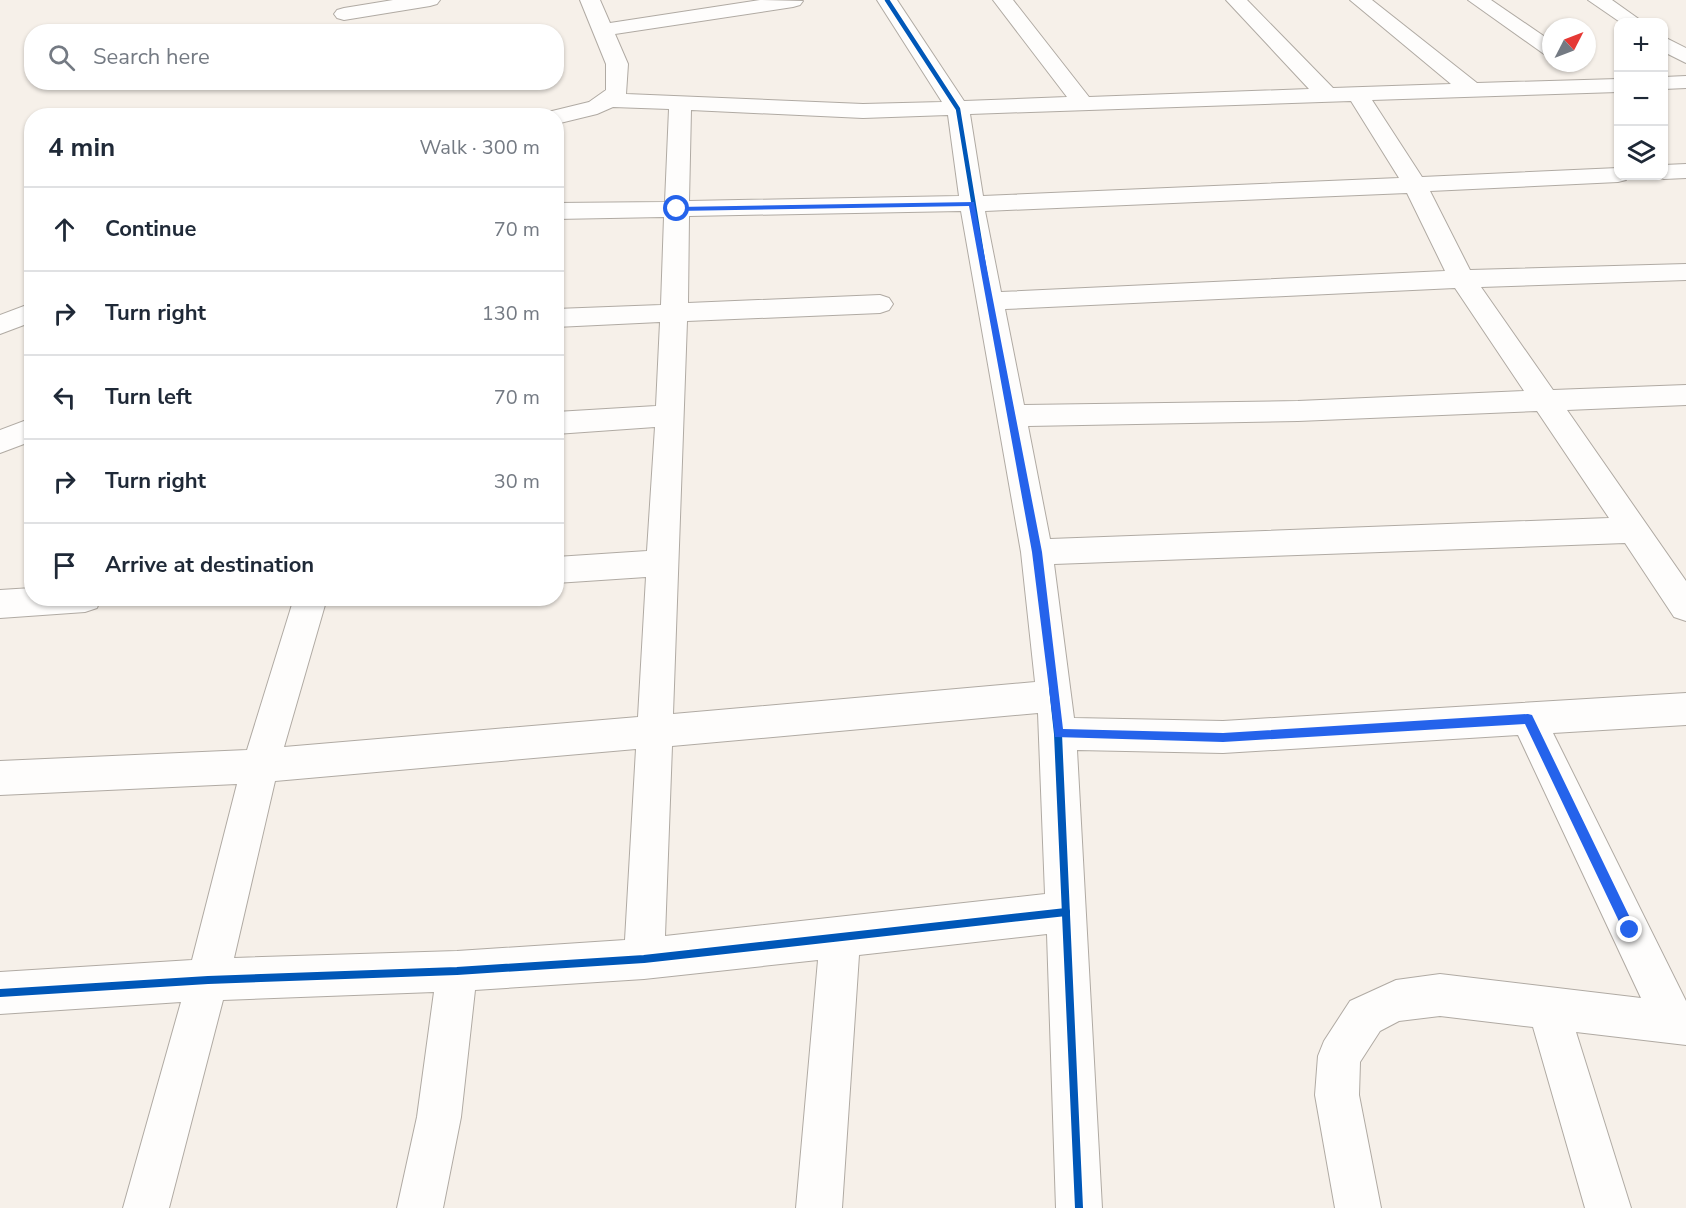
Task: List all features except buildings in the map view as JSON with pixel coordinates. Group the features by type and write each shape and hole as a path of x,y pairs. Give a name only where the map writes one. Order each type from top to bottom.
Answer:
{"street":[{"path":"344,14 430,0"},
{"path":"590,0 617,64 617,91 610,100"},
{"path":"887,0 957,109 972,204 1037,552 1058,734 1079,1208"},
{"path":"1003,0 1084,105"},
{"path":"1236,0 1328,96"},
{"path":"1360,0 1473,91"},
{"path":"1478,0 1542,44"},
{"path":"1598,0 1627,18"},
{"path":"602,30 793,1"},
{"path":"1668,46 1686,57"},
{"path":"1586,72 1610,85"},
{"path":"1668,83 1686,82"},
{"path":"564,115 590,109 610,100 863,111 1358,96 1610,85"},
{"path":"1358,96 1416,186 1462,279 1543,401 1686,607"},
{"path":"644,959 670,416 680,104"},
{"path":"1668,172 1686,171"},
{"path":"564,211 972,204 1416,186 1614,175"},
{"path":"990,301 1462,279 1686,272"},
{"path":"564,318 880,304"},
{"path":"0,325 24,315"},
{"path":"1011,416 1298,411 1686,395"},
{"path":"564,423 670,416"},
{"path":"0,443 24,432"},
{"path":"0,443 24,451"},
{"path":"1037,552 1632,530"},
{"path":"564,569 663,563"},
{"path":"0,604 24,602"},
{"path":"146,1208 208,980 260,766 309,606"},
{"path":"0,778 260,766 1054,696"},
{"path":"1058,734 1223,737 1686,709"},
{"path":"1528,719 1681,1024"},
{"path":"0,993 208,980 458,971 644,959 1066,912"},
{"path":"819,1208 840,937"},
{"path":"420,1208 439,1118 458,971"},
{"path":"1358,1208 1337,1095 1339,1056 1365,1017 1396,1001 1440,995 1681,1024"},
{"path":"1548,1008 1608,1208"}],"cycle path":[{"path":"887,0 958,109 972,204 1037,552 1058,734 1079,1208"},
{"path":"0,993 208,980 457,971 644,959 1066,912"}],"route":[{"path":"677,209 972,204 1037,552 1058,734 1223,737 1528,719 1630,930"}]}
